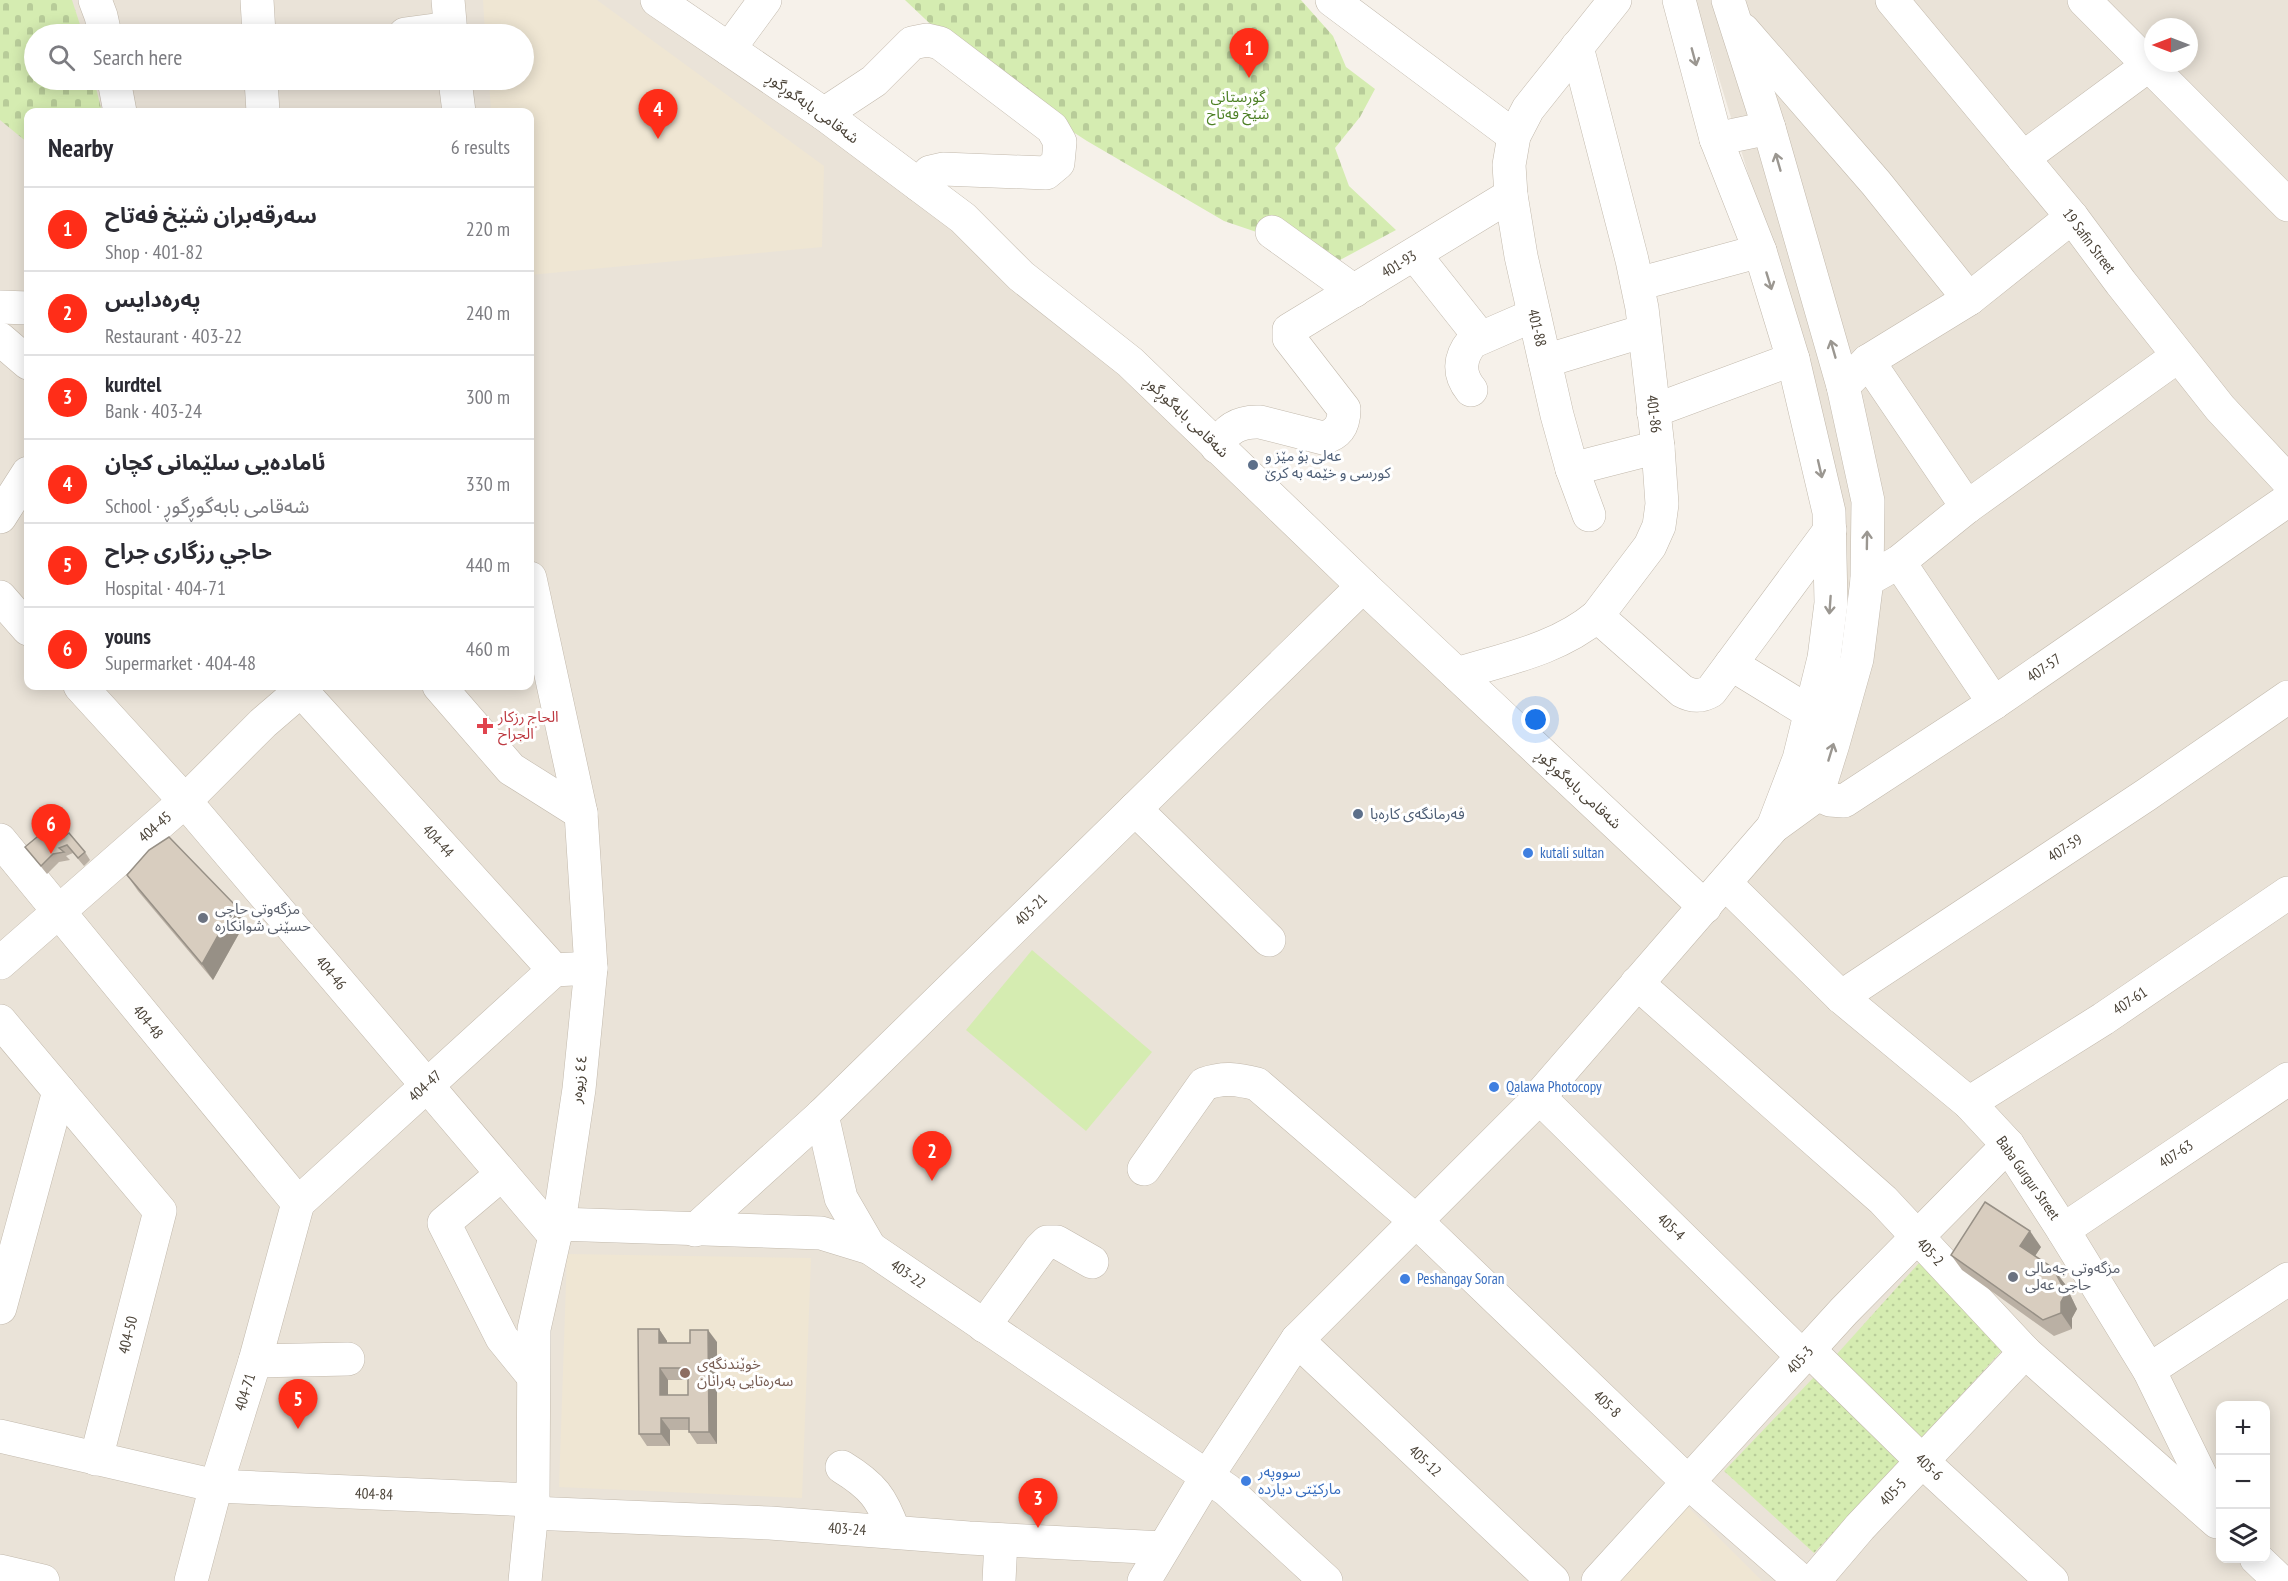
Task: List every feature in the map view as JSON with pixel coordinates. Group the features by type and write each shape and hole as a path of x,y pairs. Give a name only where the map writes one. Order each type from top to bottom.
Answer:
{"street":[{"path":"95,0 103,24"},
{"path":"257,0 258,24"},
{"name":"شەقامی بابەگوڕگوڕ","path":"657,0 824,114 963,218 1021,276 1130,362 1457,674 1715,895"},
{"path":"729,49 765,0"},
{"name":"401-88","path":"1589,515 1572,469 1557,415 1534,315 1521,256 1511,195 1509,165 1514,136 1528,109 1615,0"},
{"path":"1680,0 1716,139 1760,251 1792,358 1829,512 1832,574 1829,621 1824,658 1811,713 1805,789"},
{"name":"19 Safin Street","path":"1892,0 2072,217 2220,408 2288,481"},
{"path":"2084,0 2144,60"},
{"path":"1345,4 1514,136"},
{"path":"1144,1581 1206,1478 1297,1340 1539,1097 1805,789 1857,658 1867,580 1868,501 1843,386 1769,128 1732,11"},
{"path":"1732,11 1869,174 1969,299"},
{"path":"824,114 874,81 912,43 927,40 940,43 1052,128 1060,142 1058,163 1046,173 943,169 930,172 919,185"},
{"name":"401-86","path":"1457,674 1574,634 1597,616 1656,536 1662,504 1658,447 1638,284 1577,47"},
{"path":"2022,158 2144,69"},
{"path":"2156,72 2287,202"},
{"path":"116,90 119,108"},
{"path":"262,90 263,108"},
{"path":"456,90 458,108"},
{"path":"1716,139 1769,128"},
{"name":"401-93","path":"1217,447 1227,432 1251,421 1323,438 1331,436 1340,429 1344,421 1344,409 1289,338 1292,327 1416,255 1511,195"},
{"path":"1843,386 1868,362 1969,299 2072,217"},
{"path":"1272,232 1354,291"},
{"path":"1638,284 1760,251"},
{"path":"1416,255 1480,337"},
{"path":"0,308 24,308"},
{"path":"1471,390 1462,375 1462,358 1472,342 1534,315"},
{"path":"1545,361 1644,332"},
{"path":"0,339 24,360"},
{"path":"1867,580 1899,562 1967,507 2178,356"},
{"path":"1653,411 1792,358"},
{"path":"1868,362 1967,507"},
{"path":"1572,469 1658,447"},
{"path":"0,517 24,479"},
{"name":"407-57","path":"1805,789 1837,802 1844,801 1994,703 2288,500"},
{"path":"1597,616 1683,690 1690,695 1698,696 1711,690 1830,531"},
{"path":"1899,562 1994,703"},
{"name":"403-21","path":"695,1230 822,1115 1363,586"},
{"name":"٤٤ زیوەر","path":"525,1581 532,1506 534,1329 556,1230 579,1089 591,968 581,813 534,596"},
{"path":"0,597 24,624"},
{"path":"1731,664 1811,713"},
{"name":"404-46","path":"84,690 185,801 502,1174 556,1230"},
{"name":"404-45","path":"0,963 185,801 298,690"},
{"name":"404-44","path":"304,690 554,970"},
{"path":"442,690 511,769 581,813"},
{"name":"407-59","path":"1841,997 2146,795 2288,697"},
{"path":"1135,809 1269,940"},
{"name":"404-48","path":"0,840 298,1203"},
{"name":"407-61","path":"1969,1103 2103,1019 2288,893"},
{"name":"Baba Gurgur Street","path":"1715,895 1969,1103 2008,1145 2149,1370 2217,1509"},
{"path":"554,970 591,968"},
{"name":"404-47","path":"298,1203 554,970"},
{"name":"405-2","path":"1636,983 1883,1200 1916,1238 2025,1352 2216,1521"},
{"path":"0,1021 59,1091 0,1308"},
{"name":"405-8","path":"1144,1169 1204,1084 1217,1079 1231,1078 1257,1084 1417,1222 1689,1483 1801,1581"},
{"name":"407-63","path":"2063,1230 2288,1079"},
{"name":"404-50","path":"59,1091 160,1211 96,1459"},
{"name":"405-4","path":"1539,1097 1806,1353"},
{"path":"822,1115 841,1198 870,1248"},
{"name":"405-3","path":"1598,1581 1806,1353 2008,1145"},
{"path":"502,1174 444,1223 502,1338 533,1376"},
{"name":"404-71","path":"192,1581 216,1486 255,1361 298,1203"},
{"name":"403-22","path":"556,1230 821,1233 870,1248 1206,1478 1227,1490 1326,1581"},
{"path":"984,1326 1047,1242 1057,1242 1092,1262"},
{"path":"2149,1370 2288,1279"},
{"name":"405-12","path":"1297,1340 1553,1581"},
{"name":"405-5","path":"1814,1581 1860,1527 2025,1352"},
{"name":"405-6","path":"1806,1353 2052,1581"},
{"path":"255,1361 348,1359"},
{"name":"404-84","path":"0,1436 216,1486 532,1506"},
{"path":"842,1467 865,1482 872,1490 885,1507 894,1532"},
{"name":"403-24","path":"532,1506 1001,1540 1163,1548"},
{"path":"999,1581 1001,1540"},
{"path":"0,1571 44,1581"}],"shaded area":[{"path":"0,0 657,0 963,218 1704,906 1804,775 1841,541 1770,245 1695,0 2288,0 2288,1576 2270,1558 2270,1401 2216,1401 2216,1563 2260,1563 2280,1581 0,1581"},
{"path":"483,0 597,0 824,166 822,247 534,275 534,108 491,108 490,90 534,90 534,24 484,24"},
{"name":"خوێندنگەی سەرەتایی بەرانان","path":"567,1254 811,1258 802,1498 559,1487"},
{"path":"1686,1505 1762,1581 1615,1581"}],"green space":[{"path":"0,0 72,0 80,24 24,24 24,90 96,90 101,108 24,108 24,140 0,120"},
{"name":"گۆڕستانی شێخ فەتاح","path":"905,0 1301,0 1333,36 1346,67 1375,89 1360,117 1335,148 1349,186 1396,230 1340,260 1224,221 1087,141 982,73"},
{"path":"1032,950 1152,1052 1086,1131 966,1030"},
{"path":"1919,1263 2007,1345 1919,1441 1837,1354"},
{"path":"1815,1376 1902,1459 1814,1553 1724,1471"}],"building":[{"path":"49,827 56,829 54,833 62,838 69,833 85,852 78,858 67,845 59,848 64,852 53,854 41,866 25,847"},
{"path":"169,837 235,905 202,964 127,875 149,850"},
{"name":"مزگەوتی جەمالی حاجی عەلی","path":"1985,1202 2030,1231 2020,1246 2053,1268 2066,1293 2061,1302 2061,1313 2043,1320 1951,1255"},
{"path":"638,1329 659,1329 659,1343 690,1343 690,1330 708,1330 709,1432 689,1432 689,1418 661,1418 661,1434 639,1434","holes":["660,1368 688,1368 688,1395 660,1395"]}],"place":[{"name":"سەرقەبران شێخ فەتاح","path":"1249,78"},
{"name":"ئامادەیی سلێمانی کچان","path":"658,139"},
{"name":"عەلی بۆ مێز و کورسی و خێمە بە کرێ","path":"1253,465"},
{"name":"الحاج رزكار الجراح","path":"485,726"},
{"name":"فەرمانگەی کارەبا","path":"1358,814"},
{"name":"kutali sultan","path":"1528,853"},
{"name":"youns","path":"51,854"},
{"name":"مزگەوتی حاجی حسێنی شوانکارە","path":"203,918"},
{"name":"Qalawa Photocopy","path":"1494,1087"},
{"name":"پەرەدایس","path":"932,1181"},
{"name":"مزگەوتی جەمالی حاجی عەلی","path":"2013,1277"},
{"name":"Peshangay Soran","path":"1405,1279"},
{"name":"خوێندنگەی سەرەتایی بەرانان","path":"685,1373"},
{"name":"حاجي رزگارى جراح","path":"298,1429"},
{"name":"سووپەر مارکێتی دیاردە","path":"1246,1481"},
{"name":"kurdtel","path":"1038,1528"}]}
